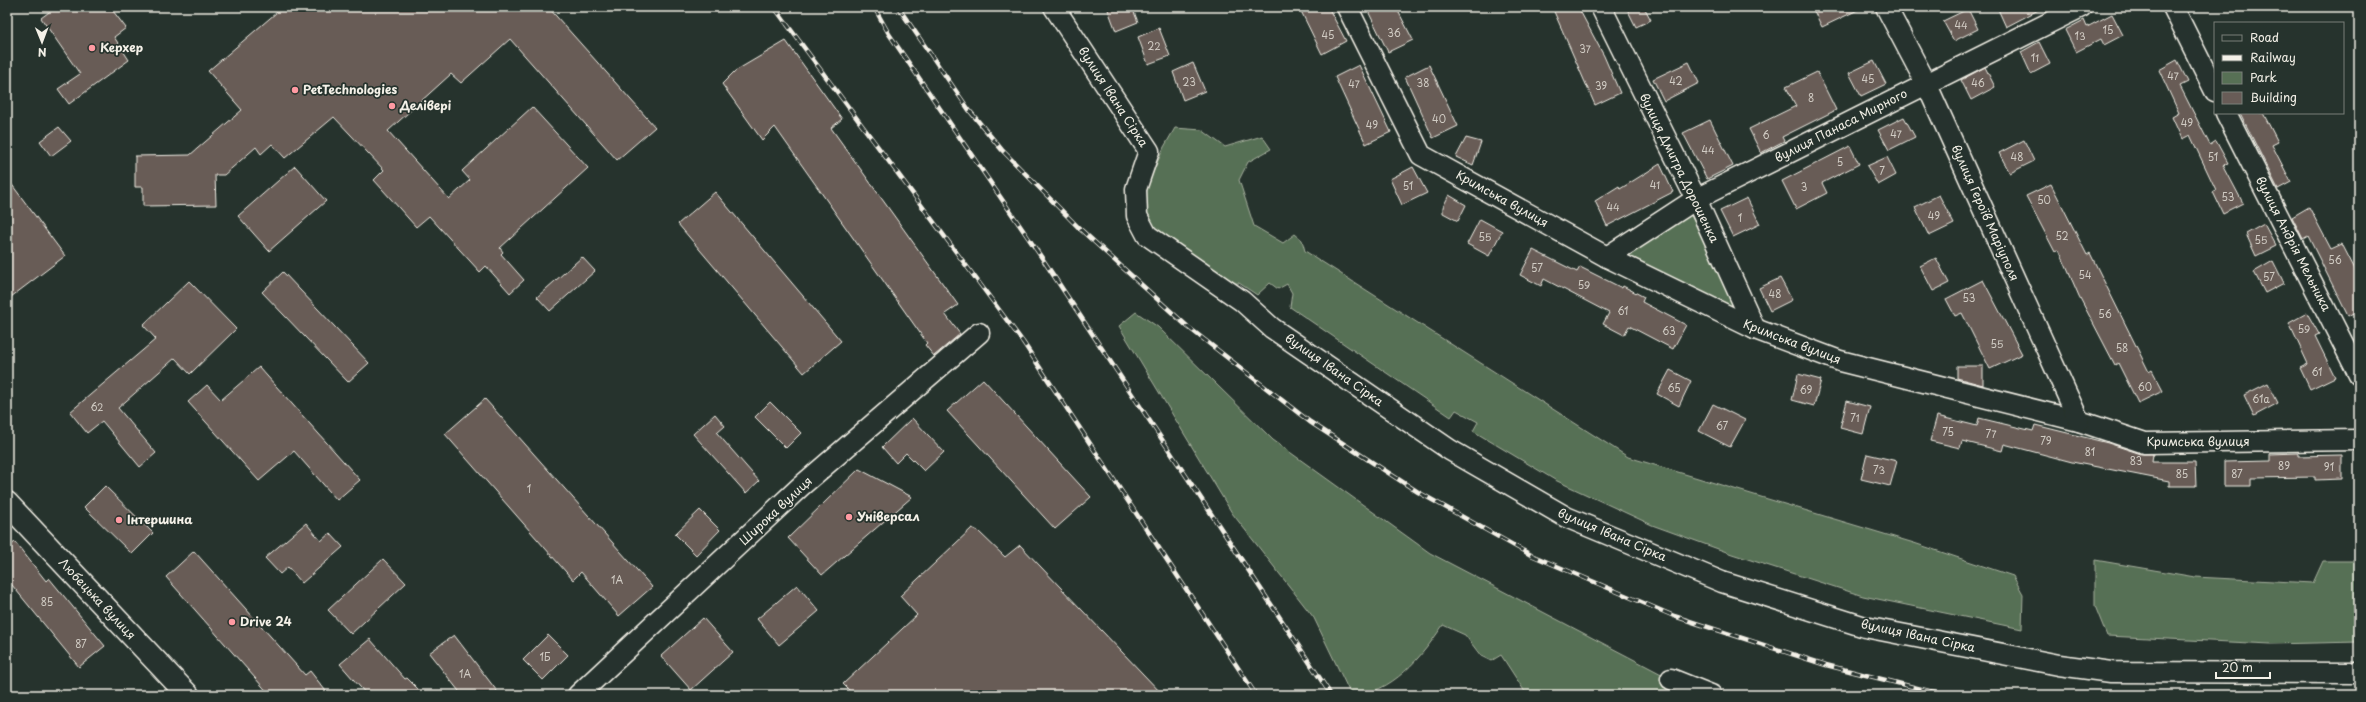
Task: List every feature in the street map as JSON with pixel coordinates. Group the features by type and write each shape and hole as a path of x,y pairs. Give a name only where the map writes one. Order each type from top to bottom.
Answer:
{"main road":[{"name":"Любецька вулиця","path":"7,503 188,695"}],"street":[{"name":"вулиця Івана Сірка","path":"1054,7 1149,151 1136,189 1136,216 1147,235 1242,301 1272,328 1450,450 1566,517 1722,582 1880,630 2059,664 2111,672 2359,673"},
{"name":"Кримська вулиця","path":"1346,7 1421,155 1607,257 1755,330 1840,361 2079,421 2145,443 2359,440"},
{"name":"вулиця Дмитра Дорошенка","path":"1601,7 1696,200 1755,330"},
{"name":"вулиця Героїв Маріуполя","path":"1886,7 1926,83 2079,421"},
{"name":"вулиця Панаса Мирного","path":"1607,257 1696,200 1926,83 2081,7"},
{"path":"2173,7 2214,89"},
{"name":"вулиця Андрія Мельника","path":"2227,114 2359,375"},
{"name":"Широка вулиця","path":"578,695 800,487 979,333"},
{"path":"1671,679 1711,695"}],"green space":[{"path":"1175,128 1202,130 1225,147 1262,136 1271,149 1248,162 1239,180 1254,226 1283,243 1295,234 1302,240 1305,251 1628,457 1914,543 2013,576 2023,594 2022,629 1863,596 1732,554 1652,525 1555,480 1473,431 1478,422 1456,410 1451,417 1290,307 1292,293 1287,284 1278,289 1270,283 1257,295 1239,283 1224,284 1165,239 1148,220 1144,193 1164,147"},
{"path":"1683,199 1736,306 1720,307 1622,257"},
{"path":"1136,312 1158,327 1273,440 1430,553 1671,679 1674,690 1673,695 1527,695 1501,655 1491,661 1481,656 1465,635 1443,625 1426,649 1393,681 1366,693 1351,695 1314,618 1232,513 1119,326"},
{"path":"2095,560 2195,577 2313,583 2323,561 2359,561 2359,642 2271,644 2107,636 2095,606"}],"building":[{"name":"Керхер","path":"56,7 110,7 126,28 114,37 129,60 69,104 58,89 80,74 41,18"},
{"path":"283,7 548,7 655,127 617,160 510,39 461,83 451,74 388,131 449,199 470,180 462,171 532,107 588,168 500,248 503,252 501,254 524,280 510,293 486,266 480,272 429,216 416,227 374,180 384,170 334,117 285,158 272,144 261,154 256,147 224,175 215,175 216,205 143,206 143,187 135,187 135,156 190,155 242,110 208,71"},
{"path":"1107,7 1132,7 1138,22 1116,31"},
{"path":"1299,7 1328,7 1346,41 1322,54"},
{"path":"1366,7 1396,7 1413,40 1388,52"},
{"path":"1552,7 1578,7 1604,56 1620,93 1595,105"},
{"path":"1626,7 1644,7 1651,20 1636,27"},
{"path":"1812,7 1864,7 1822,27"},
{"path":"1997,7 2044,7 2006,27"},
{"path":"1968,9 1978,29 1954,41 1943,21"},
{"path":"2112,14 2123,35 2104,45 2101,39 2076,52 2065,30 2084,20 2087,27"},
{"path":"1159,28 1170,56 1148,64 1138,37"},
{"path":"786,41 842,119 831,128 958,305 945,314 960,334 934,356 925,345 927,343 775,127 762,140 722,84 735,71"},
{"path":"2039,42 2050,64 2031,74 2021,52"},
{"path":"2177,60 2188,82 2180,86 2210,145 2216,141 2228,163 2223,165 2243,203 2223,213 2213,192 2216,190 2190,135 2182,139 2172,117 2179,113 2159,70"},
{"path":"1874,61 1886,84 1861,96 1849,73"},
{"path":"1689,62 1699,83 1664,101 1653,79"},
{"path":"1193,63 1205,91 1183,100 1173,72"},
{"path":"1359,65 1391,132 1366,144 1335,77"},
{"path":"1429,65 1458,126 1433,138 1405,77"},
{"path":"1985,67 1995,87 1971,100 1961,80"},
{"path":"1817,72 1836,110 1782,137 1784,141 1761,153 1749,129 1796,106 1786,87"},
{"path":"2240,114 2264,114 2278,142 2272,145 2291,182 2278,189"},
{"path":"1904,117 1915,137 1889,150 1878,130"},
{"path":"1710,120 1733,166 1707,179 1683,133"},
{"path":"59,127 71,141 51,156 40,141"},
{"path":"1466,138 1481,142 1473,165 1456,157"},
{"path":"2024,140 2034,161 2010,173 1999,153"},
{"path":"1850,146 1859,164 1822,183 1827,193 1796,209 1782,181"},
{"path":"1887,157 1896,175 1878,185 1867,166"},
{"path":"1660,164 1673,192 1607,226 1595,201 1619,186 1620,189"},
{"path":"295,166 326,201 269,251 238,216"},
{"path":"1413,167 1427,193 1402,205 1390,179"},
{"path":"7,178 65,256 7,300"},
{"path":"2051,184 2087,255 2090,253 2149,372 2152,370 2163,391 2138,403 2118,363 2115,365 2079,296 2059,250 2055,252 2026,196"},
{"path":"715,192 841,341 804,373 678,224"},
{"path":"1449,195 1466,205 1458,221 1443,213 1443,207"},
{"path":"1939,195 1954,224 1929,236 1915,207"},
{"path":"1747,198 1760,224 1733,237 1720,211"},
{"path":"2309,207 2331,249 2342,244 2359,277 2359,311 2348,316 2308,236 2303,239 2292,217"},
{"path":"1480,219 1502,231 1489,256 1467,244"},
{"path":"2264,224 2276,246 2256,256 2246,234"},
{"path":"1533,250 1577,272 1580,267 1622,288 1623,286 1644,297 1642,302 1686,325 1673,349 1629,326 1624,335 1603,324 1609,313 1544,279 1541,286 1520,275"},
{"path":"582,257 595,271 550,311 537,297"},
{"path":"1936,258 1949,283 1933,291 1920,266"},
{"path":"2273,261 2284,283 2265,293 2254,272"},
{"path":"283,272 369,363 348,382 262,292"},
{"path":"1780,278 1792,300 1770,311 1759,288"},
{"path":"1983,280 2022,354 1990,369 1962,313 1955,316 1946,299"},
{"path":"189,281 236,329 190,374 175,358 118,408 156,453 140,467 102,421 87,433 70,412 156,339 143,325"},
{"path":"2307,313 2319,334 2315,336 2335,377 2310,389 2300,368 2308,364 2289,323"},
{"path":"1957,366 1983,366 1983,385 1957,378"},
{"path":"259,367 360,480 337,500 294,451 259,481 188,402 207,385 221,400"},
{"path":"1670,370 1691,381 1679,406 1657,394"},
{"path":"1798,374 1821,380 1814,406 1792,400"},
{"path":"983,379 1091,497 1055,529 947,411"},
{"path":"2268,383 2278,403 2254,416 2244,395"},
{"path":"485,399 652,587 619,616 581,572 573,580 445,434"},
{"path":"1847,401 1870,407 1863,434 1840,428"},
{"path":"770,402 801,433 786,448 755,417"},
{"path":"1713,404 1745,420 1730,447 1699,431"},
{"path":"715,414 725,426 717,433 759,481 746,493 693,434"},
{"path":"1937,416 1977,426 1979,418 2033,431 2035,425 2108,443 2141,454 2153,454 2152,462 2195,462 2196,486 2169,486 2169,481 2072,462 2004,444 2002,451 1962,441 1960,448 1930,441"},
{"path":"912,418 944,452 924,471 906,453 896,463 882,447"},
{"path":"2298,453 2298,456 2342,455 2342,479 2315,480 2315,477 2251,478 2251,486 2224,486 2224,462 2270,461 2270,454"},
{"path":"1867,454 1897,461 1890,486 1861,479"},
{"name":"Універсал","path":"859,469 912,497 822,575 788,538"},
{"name":"Інтершина","path":"105,486 153,533 132,554 84,507"},
{"path":"700,510 720,530 696,555 675,534"},
{"path":"306,523 321,541 330,533 343,547 302,583 288,567 280,574 265,558"},
{"path":"972,528 978,531 1005,557 1020,545 1163,695 854,695 843,684 917,615 900,596"},
{"path":"15,542 46,581 49,578 105,646 79,667 7,579 7,548"},
{"name":"Drive 24","path":"194,551 305,675 310,671 329,695 270,695 166,577"},
{"path":"383,559 406,583 351,634 328,610"},
{"path":"797,585 819,611 779,645 757,619"},
{"path":"703,618 733,652 691,690 661,656"},
{"path":"454,635 500,695 462,695 429,653"},
{"path":"548,635 568,655 543,680 523,660"},
{"path":"370,639 405,679 407,678 424,695 367,695 340,664"}],"railway":[{"path":"774,7 1023,342 1256,695"},
{"path":"874,7 889,34 1042,258 1331,695"},
{"path":"898,7 969,110 1002,150 1079,228 1188,327 1310,422 1418,492 1531,555 1674,616 1826,665 1929,691 1954,695"}],"place":[{"name":"Керхер","path":"92,48"},
{"name":"PetTechnologies","path":"295,90"},
{"name":"Делівері","path":"392,106"},
{"name":"Універсал","path":"849,517"},
{"name":"Інтершина","path":"119,520"},
{"name":"Drive 24","path":"232,622"}]}
